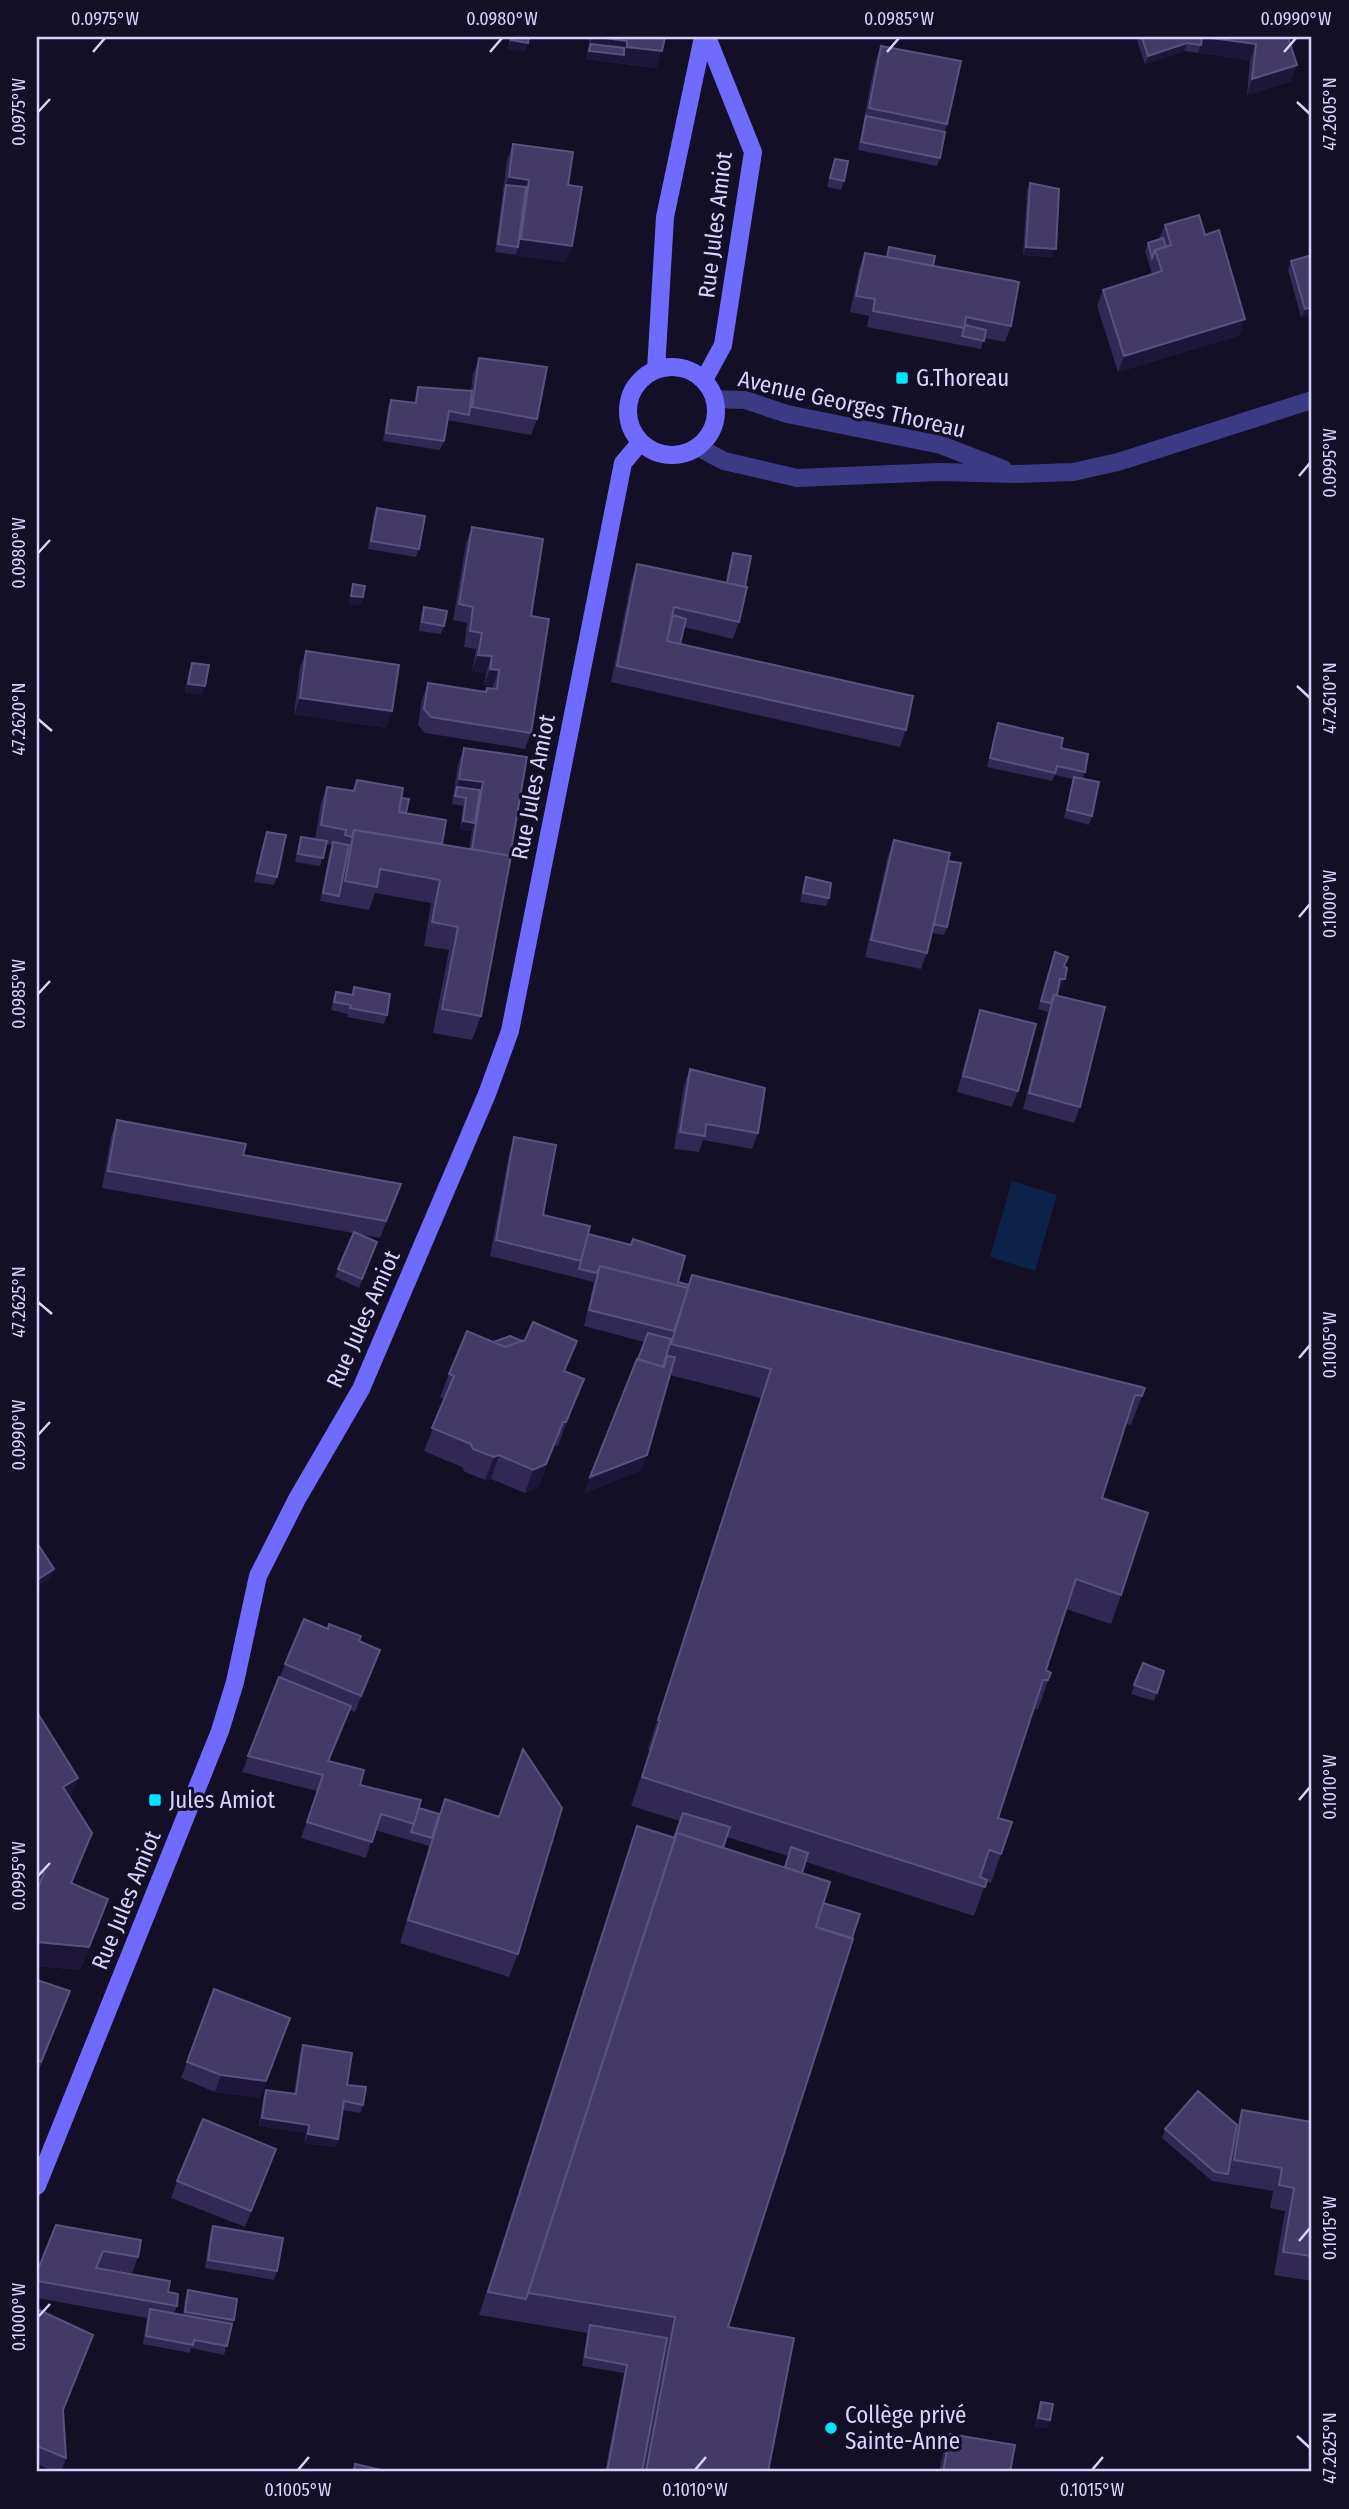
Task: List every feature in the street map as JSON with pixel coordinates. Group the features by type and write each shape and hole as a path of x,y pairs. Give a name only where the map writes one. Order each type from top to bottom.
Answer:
{"main road":[{"name":"Rue Jules Amiot","path":"656,370 665,217 705,37"},
{"name":"Rue Jules Amiot","path":"704,380 723,345 753,152 705,37"},
{"path":"668,367 694,372 704,380 711,388 717,413 715,426 708,438 687,454 662,455 640,443 632,431 628,417 634,388 643,377 668,367"},
{"name":"Rue Jules Amiot","path":"37,2186 220,1731 235,1682 258,1576 297,1499 361,1389 487,1094 509,1031 623,463 640,443"}],"street":[{"name":"Avenue Georges Thoreau","path":"715,399 745,400 787,414 942,444 1016,474"},
{"name":"Avenue Georges Thoreau","path":"698,447 724,461 797,478 940,472 1073,472 1118,461 1312,400"}],"water":[{"path":"1012,1181 1057,1195 1035,1271 990,1257"}],"building":[{"path":"512,37 529,37 528,43 511,40"},
{"path":"598,37 665,37 662,51 627,47 627,41"},
{"path":"1142,37 1202,37 1201,45 1187,43 1148,56"},
{"path":"1204,37 1288,37 1297,65 1252,79 1256,44"},
{"path":"591,44 624,48 624,55 589,51"},
{"path":"881,46 961,61 947,124 869,108"},
{"path":"866,116 945,132 940,158 861,142"},
{"path":"513,144 573,152 568,185 582,187 572,246 521,239 529,180 509,177"},
{"path":"835,159 848,161 844,181 830,178"},
{"path":"1030,183 1059,189 1056,249 1026,247"},
{"path":"506,185 526,187 518,247 498,244"},
{"path":"1199,215 1205,235 1219,230 1245,319 1124,356 1103,290 1162,271 1155,250 1171,245 1165,225"},
{"path":"1163,238 1166,247 1155,250 1152,258 1148,243"},
{"path":"889,247 935,256 933,266 887,257"},
{"path":"865,253 1019,282 1011,326 966,317 964,328 873,311 875,299 856,296"},
{"path":"1312,255 1312,307 1305,309 1291,261"},
{"path":"965,325 986,330 984,341 962,336"},
{"path":"479,358 547,367 537,419 472,407"},
{"path":"418,387 472,391 469,415 449,411 444,441 386,433 391,400 416,403"},
{"path":"377,508 425,516 419,549 371,541"},
{"path":"472,527 543,539 531,616 549,619 531,733 431,717 424,709 428,683 486,692 487,688 497,689 499,670 490,669 492,656 478,655 482,633 470,631 473,607 459,604"},
{"path":"733,553 751,556 745,587 727,583"},
{"path":"637,564 747,587 739,622 674,607 667,641 913,696 906,730 617,666"},
{"path":"353,584 365,586 363,597 351,596"},
{"path":"424,607 447,611 444,626 422,622"},
{"path":"673,615 686,619 680,644 667,641"},
{"path":"306,651 399,665 392,711 300,698"},
{"path":"192,663 209,665 205,686 188,684"},
{"path":"998,723 1063,738 1061,748 1088,754 1085,772 1057,766 1055,773 990,758"},
{"path":"464,748 527,757 510,856 472,849 483,782 459,779"},
{"path":"1074,777 1099,782 1092,816 1067,810"},
{"path":"357,780 403,788 399,812 446,820 442,844 354,830 352,837 345,835 346,830 321,825 327,787 354,791"},
{"path":"457,787 480,790 475,823 463,821 466,798 455,796"},
{"path":"401,798 409,799 406,813 399,812"},
{"path":"354,830 511,856 481,1016 442,1009 458,927 432,922 440,880 380,869 377,887 345,881"},
{"path":"267,832 286,835 277,877 257,873"},
{"path":"301,837 327,841 323,858 298,854"},
{"path":"894,840 950,853 927,953 871,940"},
{"path":"333,842 349,845 339,896 323,893"},
{"path":"948,861 961,863 947,927 934,924"},
{"path":"806,877 831,883 829,898 803,893"},
{"path":"1055,952 1068,957 1064,966 1067,968 1065,979 1060,979 1057,995 1054,995 1051,1003 1041,1001"},
{"path":"354,987 390,994 387,1015 334,1002 336,992 353,995"},
{"path":"1054,995 1105,1007 1080,1107 1029,1093"},
{"path":"980,1010 1036,1024 1018,1091 963,1076"},
{"path":"690,1069 765,1088 758,1133 706,1124 705,1136 680,1132"},
{"path":"117,1120 246,1144 243,1155 401,1184 386,1221 108,1171"},
{"path":"514,1137 556,1145 543,1215 590,1226 581,1261 496,1240"},
{"path":"354,1232 377,1242 362,1279 338,1269"},
{"path":"588,1234 631,1245 633,1239 685,1256 678,1282 689,1285 688,1288 600,1266 597,1273 579,1269"},
{"path":"600,1266 688,1288 674,1331 589,1310"},
{"path":"692,1275 1145,1388 1142,1396 1135,1395 1102,1498 1148,1513 1121,1595 1076,1579 1046,1670 1051,1673 1048,1680 1043,1680 998,1818 1012,1822 1001,1854 989,1850 980,1877 987,1880 985,1887 642,1777 771,1369 671,1344"},
{"path":"533,1322 577,1341 564,1371 584,1379 546,1464 533,1470 499,1455 494,1457 473,1449 471,1444 432,1428 454,1376 449,1374 467,1331 505,1347 525,1340"},
{"path":"648,1333 671,1339 663,1367 638,1359"},
{"path":"510,1336 522,1341 505,1347 493,1342"},
{"path":"667,1356 675,1357 647,1455 590,1477 637,1359 664,1367"},
{"path":"37,1543 54,1569 37,1580"},
{"path":"304,1619 328,1629 329,1624 361,1636 359,1641 380,1650 361,1696 285,1664"},
{"path":"1143,1663 1164,1671 1157,1693 1134,1685"},
{"path":"279,1677 351,1706 328,1761 364,1770 360,1785 421,1800 414,1824 381,1814 372,1842 307,1822 323,1775 248,1756"},
{"path":"37,1712 78,1778 63,1787 92,1833 71,1883 108,1899 89,1947 37,1942 37,1891 44,1873 37,1871"},
{"path":"523,1749 562,1808 518,1954 408,1920 445,1799 499,1817"},
{"path":"419,1808 439,1814 432,1838 411,1832"},
{"path":"683,1813 730,1827 723,1848 677,1833 674,1838"},
{"path":"637,1826 675,1838 526,2299 488,2292"},
{"path":"677,1833 830,1882 816,1927 853,1939 728,2327 794,2338 768,2472 646,2472 675,2317 528,2293"},
{"path":"791,1847 808,1853 802,1873 785,1867"},
{"path":"823,1903 860,1914 852,1938 816,1927"},
{"path":"37,1980 70,1991 41,2062 37,2060"},
{"path":"214,1989 290,2018 266,2081 221,2075 187,2062"},
{"path":"303,2045 352,2053 347,2085 366,2087 363,2105 344,2101 338,2139 308,2134 309,2125 262,2118 266,2090 296,2094"},
{"path":"1198,2091 1237,2125 1228,2174 1215,2172 1165,2129"},
{"path":"1242,2110 1312,2122 1312,2256 1283,2252 1294,2188 1279,2185 1282,2168 1234,2160"},
{"path":"203,2119 276,2149 251,2211 177,2181"},
{"path":"56,2225 141,2240 138,2257 103,2251 96,2268 170,2281 168,2292 178,2294 177,2306 37,2281 37,2272"},
{"path":"213,2226 283,2238 277,2271 208,2260"},
{"path":"188,2290 237,2299 234,2320 185,2312"},
{"path":"37,2309 93,2335 63,2410 66,2458 37,2446"},
{"path":"150,2309 232,2324 227,2346 194,2340 193,2345 146,2336"},
{"path":"590,2325 667,2338 642,2472 607,2472 627,2365 585,2357"},
{"path":"1041,2402 1053,2404 1050,2420 1038,2418"},
{"path":"950,2434 1015,2445 1010,2472 943,2472"},
{"path":"355,2464 386,2471 386,2472 354,2472"}],"place":[{"name":"G.Thoreau","path":"902,378"},
{"name":"Jules Amiot","path":"155,1800"},
{"name":"Collège privé Sainte-Anne","path":"831,2428"}]}
